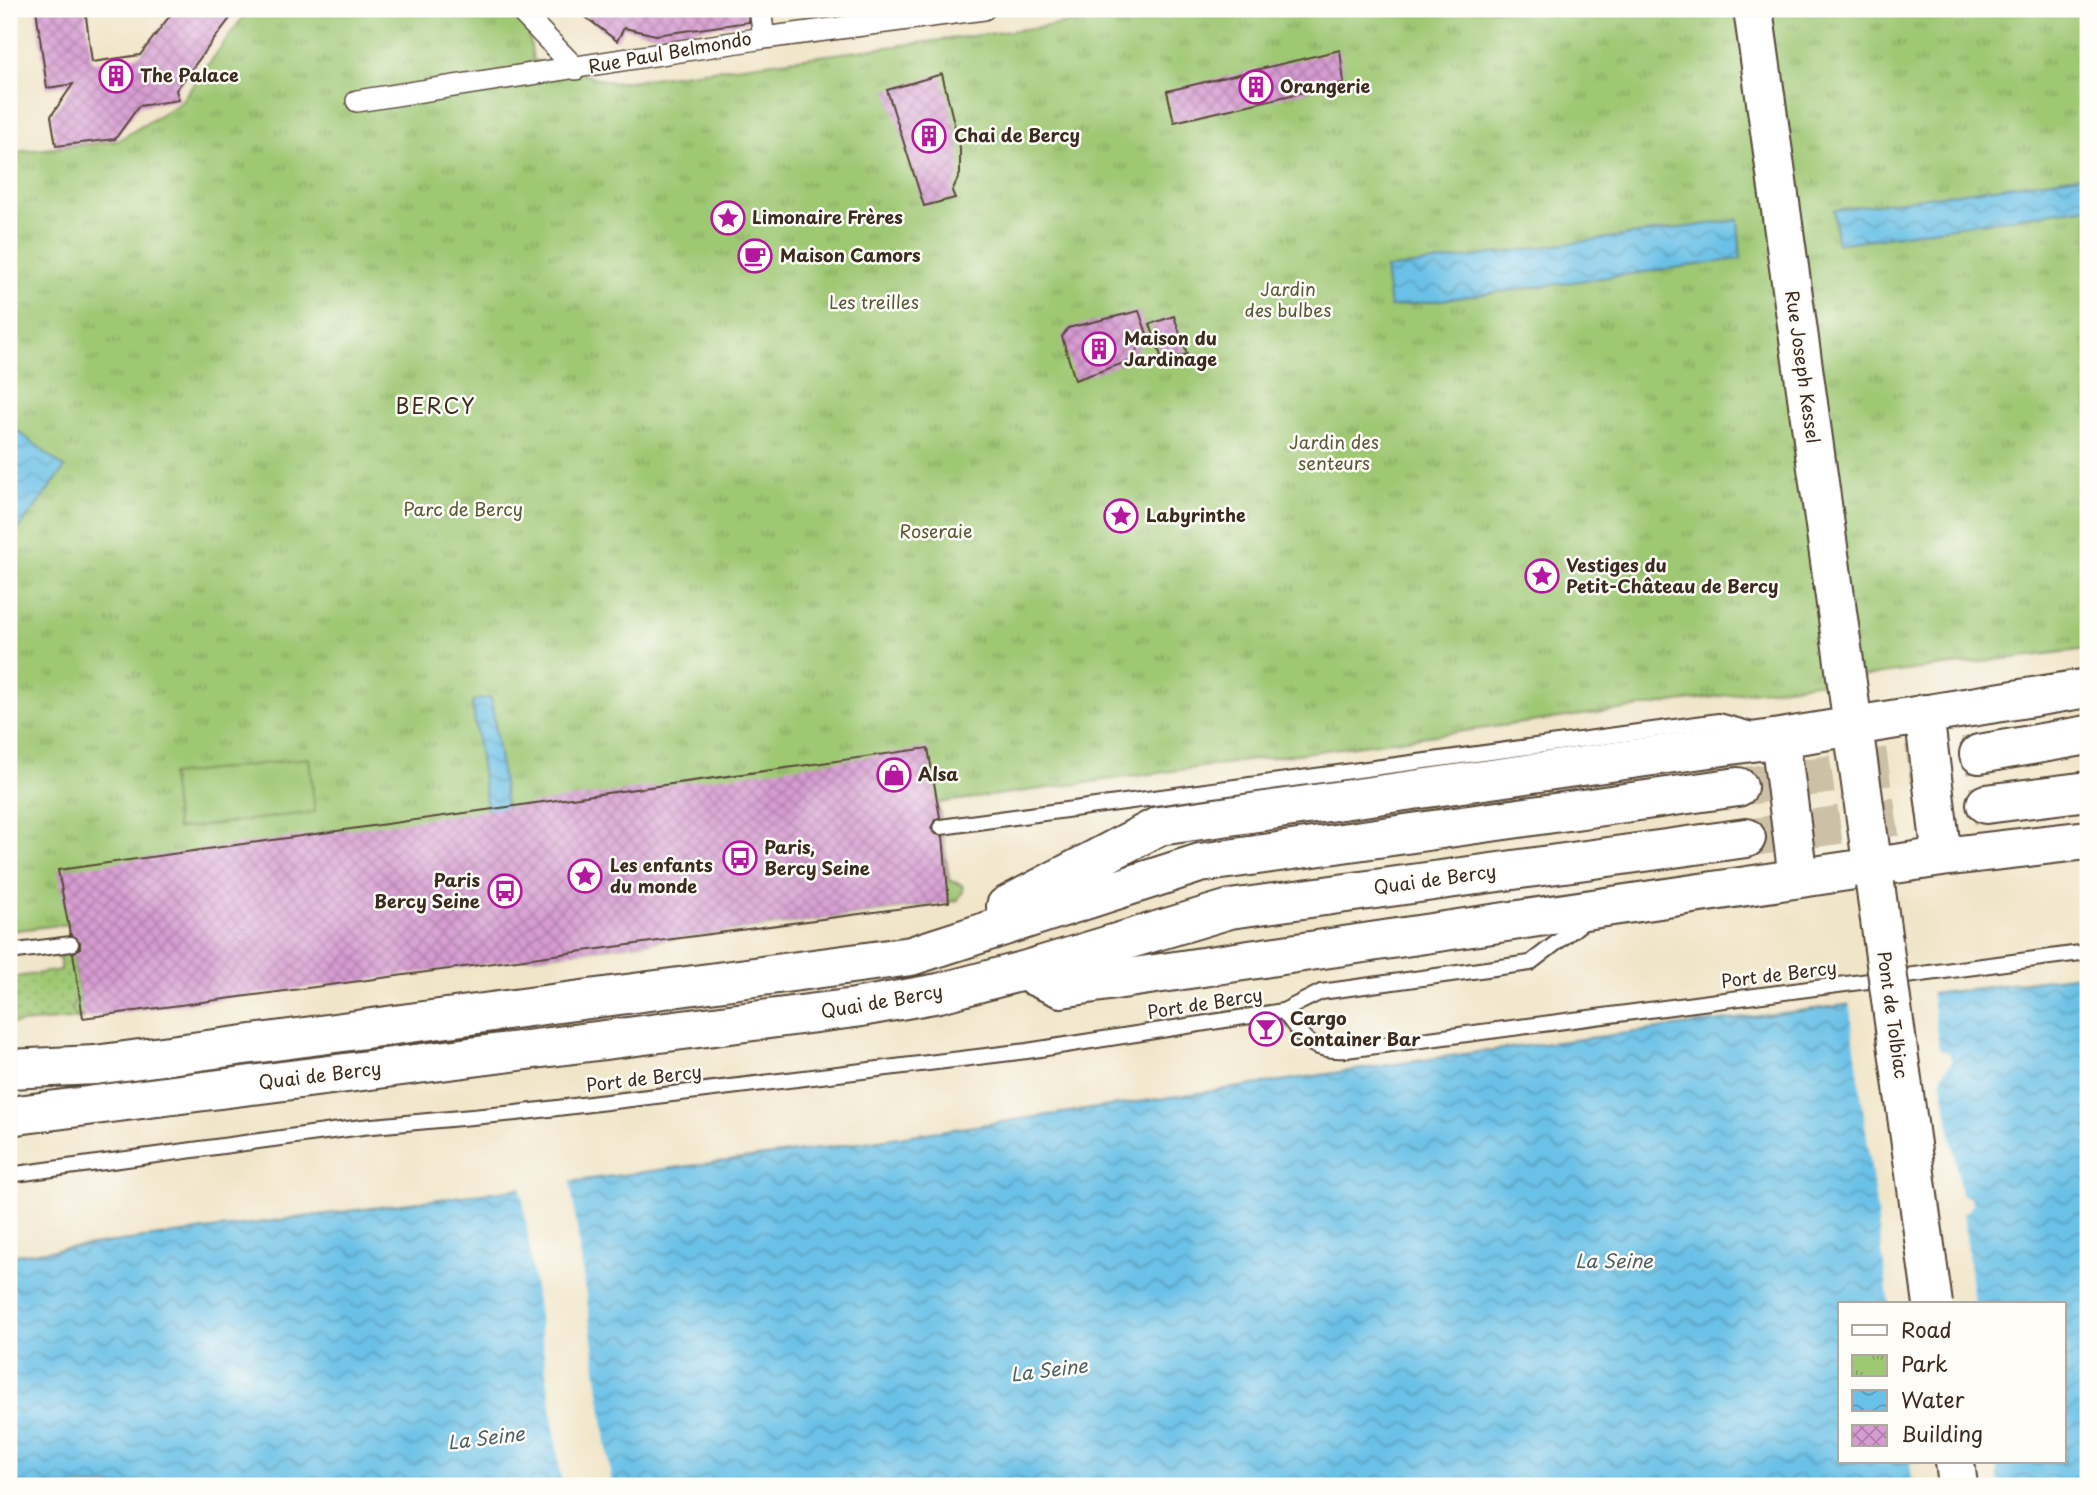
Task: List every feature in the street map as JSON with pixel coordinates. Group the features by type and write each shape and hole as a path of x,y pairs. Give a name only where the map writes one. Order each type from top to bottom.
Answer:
{"main road":[{"name":"Rue Joseph Kessel","path":"1753,9 1852,725"},
{"path":"911,956 1159,827 1780,738 2088,688"},
{"path":"1924,714 1942,857"},
{"name":"Pont de Tolbiac","path":"1852,725 1933,1302"},
{"path":"1979,754 2088,735"},
{"path":"1780,738 1798,878"},
{"path":"17,1067 95,1066 911,956 1200,863 1738,787"},
{"path":"1986,804 2088,791"},
{"name":"Quai de Bercy","path":"9,1116 855,1009 1023,971 1230,909 1746,838"},
{"path":"1023,971 1061,988 1798,878 1873,877 1942,857 2088,840"},
{"path":"1955,1464 1958,1486"}],"street":[{"path":"519,9 576,69"},
{"path":"760,9 764,38"},
{"name":"Rue Paul Belmondo","path":"357,101 764,38 984,9"}],"lane":[{"path":"941,827 1719,721 1780,738"},
{"name":"Port de Bercy","path":"9,1175 362,1127 516,1113 1014,1053 1283,1011 1321,992 1530,963 1602,907"},
{"path":"9,953 71,944"},
{"name":"Port de Bercy","path":"1283,1011 1310,1044 1324,1051 1346,1050 2088,952"}],"green space":[{"name":"Parc de Bercy","path":"249,9 525,9 533,60 614,83 1177,9 2088,9 2088,649 1919,669 938,803 949,880 962,885 963,891 957,901 76,1017 71,1008 74,1002 81,1000 68,924 9,931 9,153 117,141 180,103"},
{"path":"309,758 315,812 177,829 171,775"},
{"path":"73,953 81,1001 76,1017 83,1018 9,1024 9,978 61,970 59,956"}],"water":[{"path":"2088,175 2088,207 1837,244 1834,210"},
{"path":"1738,220 1741,259 1390,307 1385,269"},
{"path":"9,424 65,468 9,542"},
{"path":"491,698 508,819 489,822 472,701"},
{"name":"La Seine","path":"2088,974 2088,1486 9,1486 9,1256 810,1150 1471,1053"}],"pier":[{"path":"1931,990 1939,1049 1949,1053 1952,1061 1941,1077 1961,1194 1970,1198 1972,1203 1970,1209 1963,1213 1974,1302 1889,1302 1849,1001"},
{"path":"570,1178 612,1486 562,1486 521,1185"},
{"path":"1910,1464 1996,1464 1999,1486 1913,1486"}],"building":[{"name":"The Palace","path":"36,9 85,9 92,62 140,55 175,9 237,9 176,90 179,100 139,106 115,139 56,146 51,116 73,84 47,88"},
{"path":"575,9 747,9 749,22 656,35 624,28 617,41"},
{"name":"Orangerie","path":"1340,50 1344,83 1174,122 1167,91"},
{"name":"Chai de Bercy","path":"942,74 960,148 960,174 952,191 955,198 924,206 887,90"},
{"name":"Maison du Jardinage","path":"1139,311 1147,334 1130,361 1075,380 1062,337 1068,328"},
{"path":"1174,316 1187,354 1163,362 1150,324"},
{"name":"Paris Bercy Seine","path":"928,748 940,817 931,828 934,833 943,836 949,902 83,1018 73,953 80,948 80,942 70,934 58,870"}],"tunnel":[{"path":"1738,787 1979,754"},
{"path":"1746,838 1986,804"}],"place":[{"name":"The Palace","path":"116,76"},
{"name":"Orangerie","path":"1256,87"},
{"name":"Chai de Bercy","path":"929,136"},
{"name":"Limonaire Frères","path":"728,218"},
{"name":"Maison Camors","path":"755,256"},
{"name":"Maison du Jardinage","path":"1099,349"},
{"name":"Labyrinthe","path":"1121,516"},
{"name":"Vestiges du Petit-Château de Bercy","path":"1542,576"},
{"name":"Alsa","path":"894,775"},
{"name":"Paris, Bercy Seine","path":"740,858"},
{"name":"Les enfants du monde","path":"585,876"},
{"name":"Paris Bercy Seine","path":"505,891"},
{"name":"Cargo Container Bar","path":"1266,1029"}],"district":[{"name":"BERCY","path":"436,407"}],"park label":[{"name":"Jardin des bulbes","path":"1288,300"},
{"name":"Les treilles","path":"874,303"},
{"name":"Jardin des senteurs","path":"1334,453"},
{"name":"Roseraie","path":"936,532"}]}
